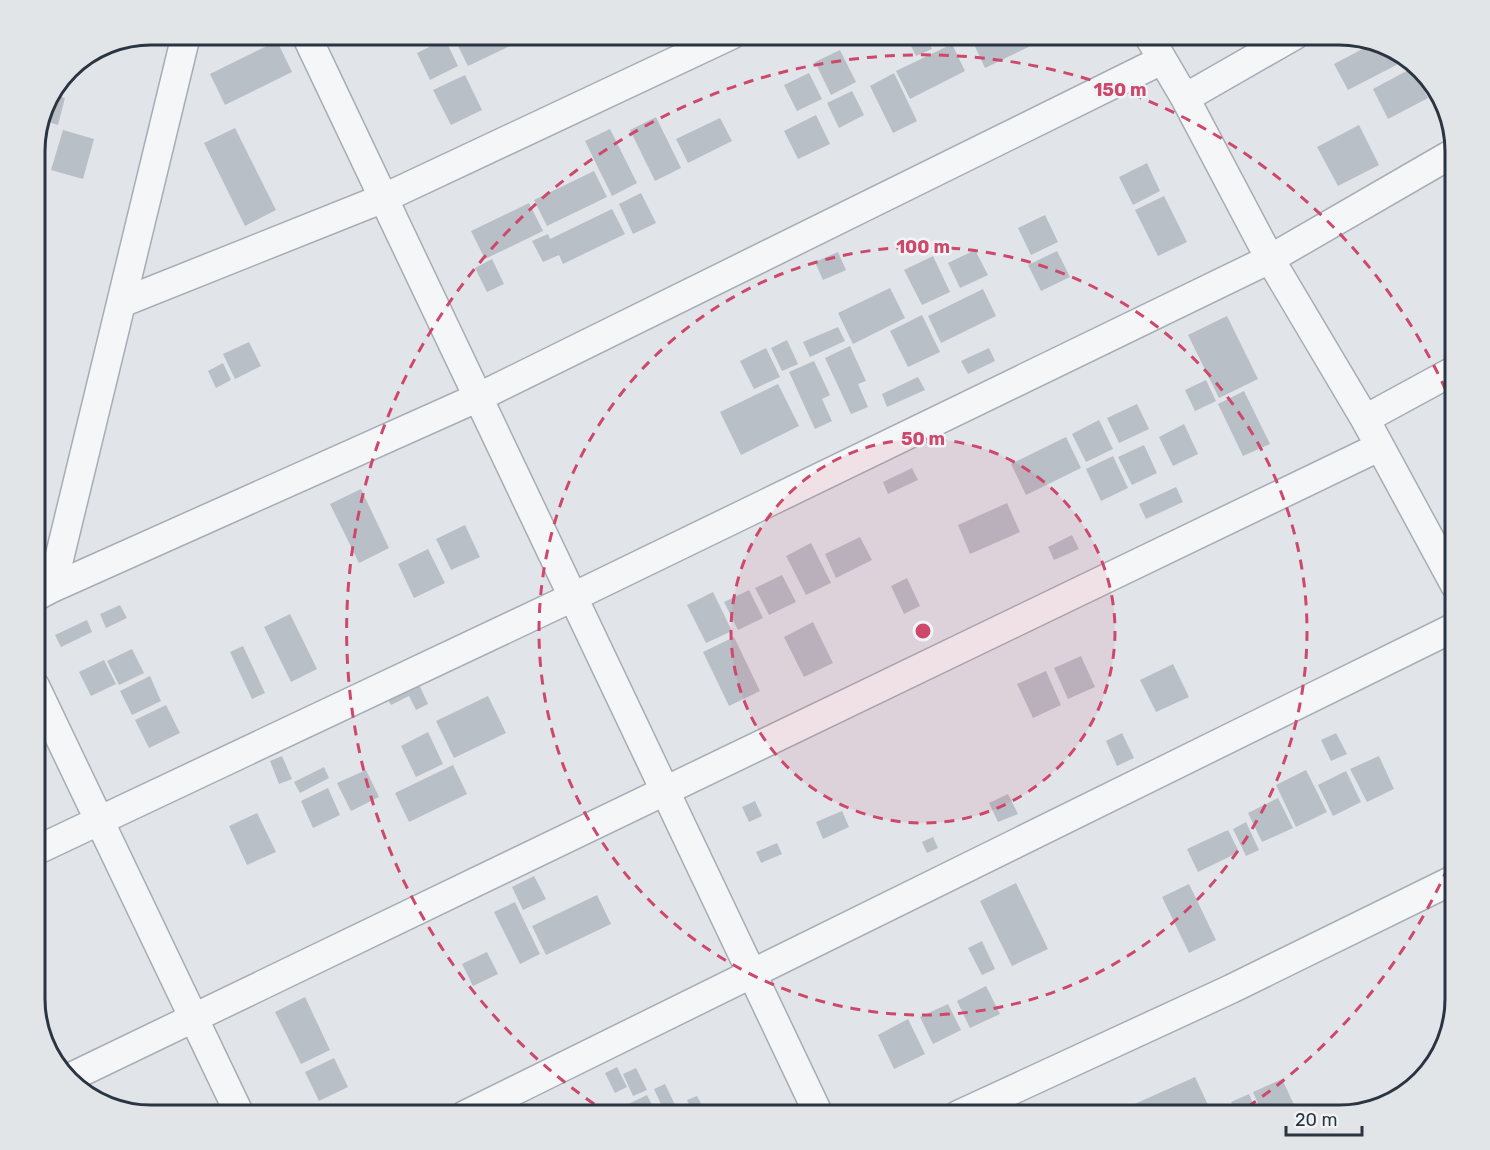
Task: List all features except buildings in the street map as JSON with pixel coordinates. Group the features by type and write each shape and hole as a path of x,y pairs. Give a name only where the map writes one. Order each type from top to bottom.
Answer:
{"street":[{"path":"45,585 121,303 183,45"},
{"path":"311,45 814,1105"},
{"path":"121,303 384,198 709,45"},
{"path":"1154,45 1185,98 1270,259 1365,419 1445,567"},
{"path":"1185,98 1276,45"},
{"path":"45,591 479,398 1162,60"},
{"path":"45,846 573,597 1270,259 1445,158"},
{"path":"1365,419 1445,375"},
{"path":"76,1074 1379,447"},
{"path":"487,1105 1445,632"},
{"path":"45,707 235,1105"},
{"path":"982,1105 1231,989 1445,884"}]}
